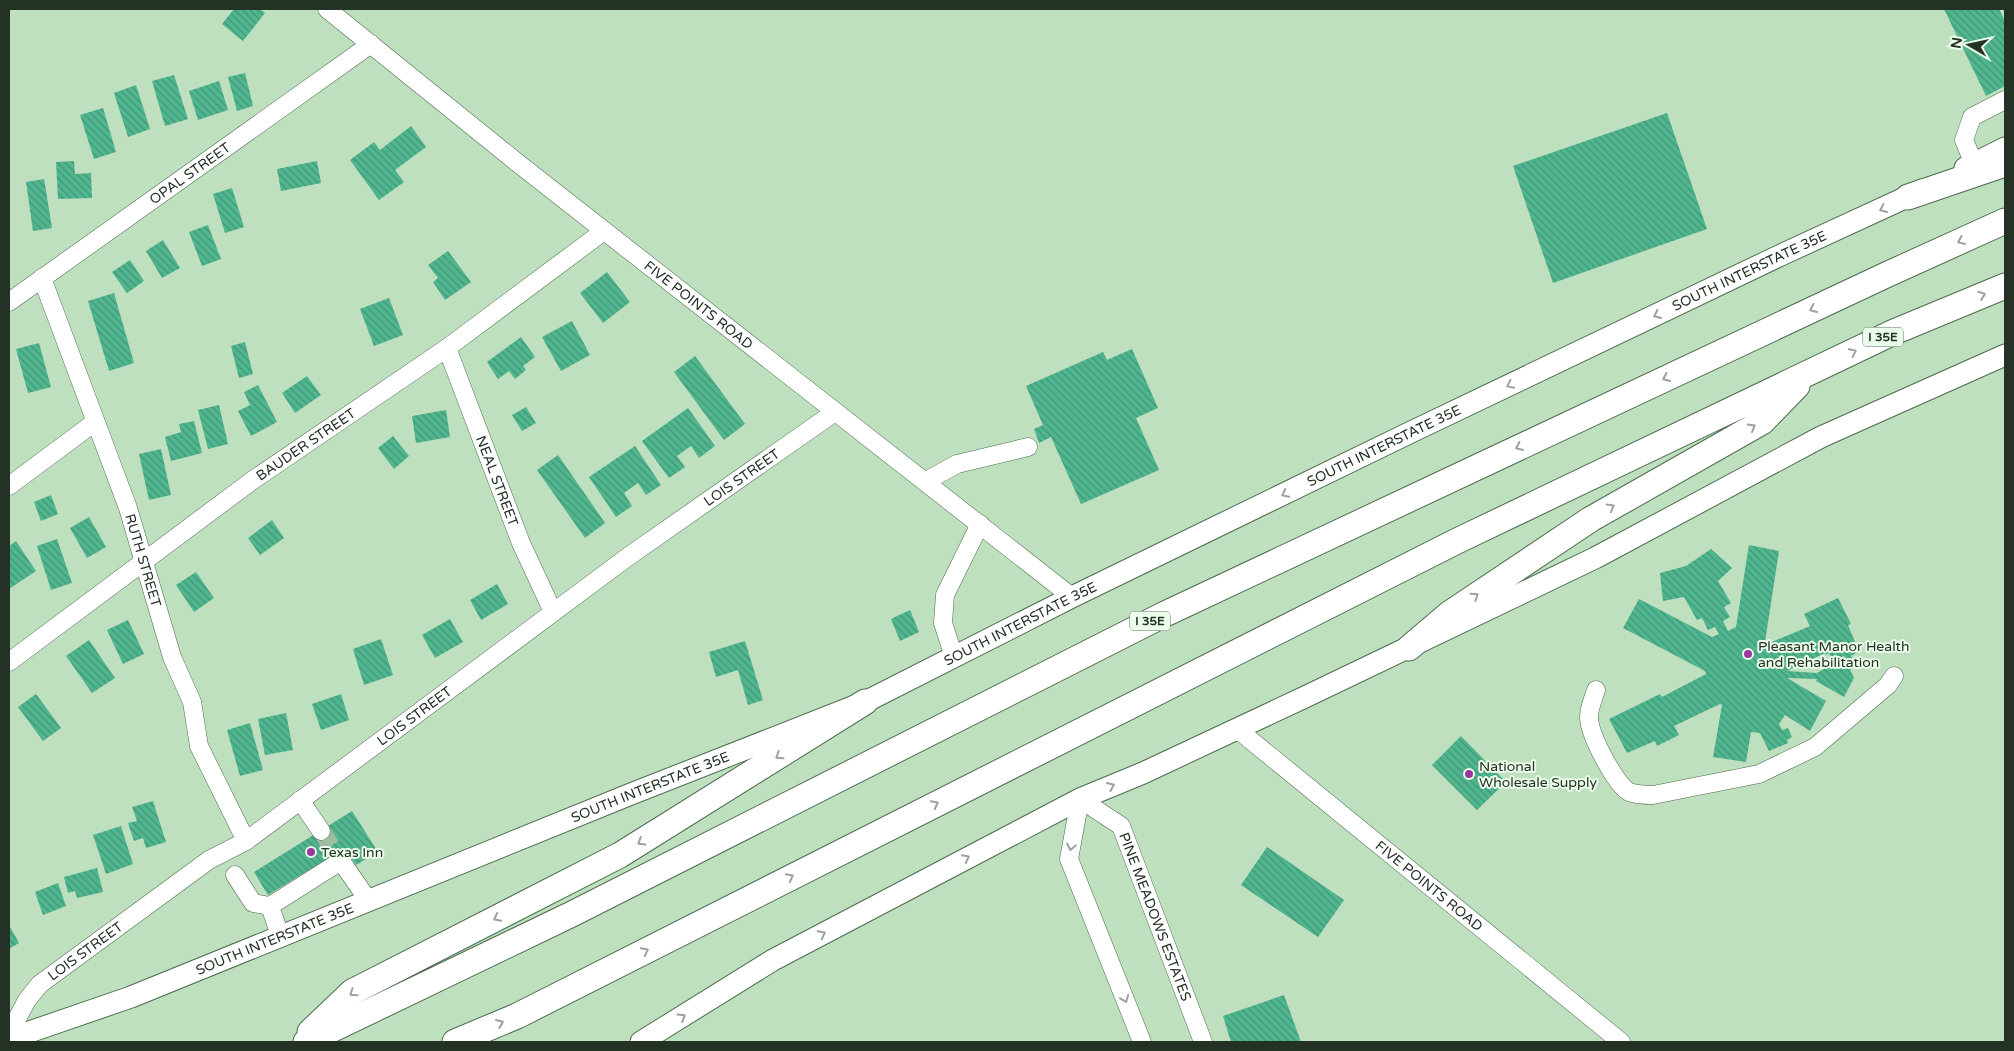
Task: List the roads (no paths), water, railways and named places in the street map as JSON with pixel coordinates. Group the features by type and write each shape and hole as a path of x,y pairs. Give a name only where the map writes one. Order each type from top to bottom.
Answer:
{"highway":[{"path":"1908,197 2005,164"},
{"name":"I 35E","path":"306,1042 572,914 1164,614 2005,221"},
{"name":"I 35E","path":"455,1042 517,1016 1457,541 1894,332 2005,286"},
{"path":"1409,648 1449,614 1592,519 1762,422 1810,373"},
{"path":"300,1042 352,992 620,855 865,702"}],"main road":[{"name":"SOUTH INTERSTATE 35E","path":"9,1039 132,997 368,900 865,702 1072,597 1781,255 1908,197 2005,148"},
{"path":"641,1042 772,960 1080,799 1409,648 1594,558 1807,443 2005,355"}],"street":[{"name":"FIVE POINTS ROAD","path":"327,9 604,230 1072,597"},
{"name":"OPAL STREET","path":"9,302 371,44"},
{"path":"1974,164 1964,140 1972,118 2005,100"},
{"name":"BAUDER STREET","path":"9,662 253,480 447,348 604,230"},
{"name":"RUTH STREET","path":"42,278 128,508 172,657 192,702 199,746 246,841"},
{"name":"NEAL STREET","path":"447,348 521,543 553,612"},
{"name":"LOIS STREET","path":"9,1034 27,1000 40,984 209,860 246,841 553,612 761,462 835,412"},
{"path":"9,486 95,422"},
{"path":"926,481 957,464 1028,447"},
{"path":"954,656 943,623 945,596 980,524"},
{"path":"1596,690 1589,717 1591,728 1612,773 1621,785 1630,792 1652,795 1759,774 1815,748 1888,685 1894,676"},
{"name":"FIVE POINTS ROAD","path":"1238,728 1621,1042"},
{"path":"1080,799 1069,859 1142,1042"},
{"name":"PINE MEADOWS ESTATES","path":"1080,799 1121,826 1203,1042"},
{"path":"300,800 321,830"},
{"path":"235,875 253,903 270,906 339,857 368,900"},
{"path":"270,906 280,936"}],"tunnel":[{"path":"321,831 336,853"}],"place":[{"name":"Pleasant Manor Health and Rehabilitation","path":"1748,654"},
{"name":"National Wholesale Supply","path":"1469,774"},
{"name":"Texas Inn","path":"311,852"}]}
